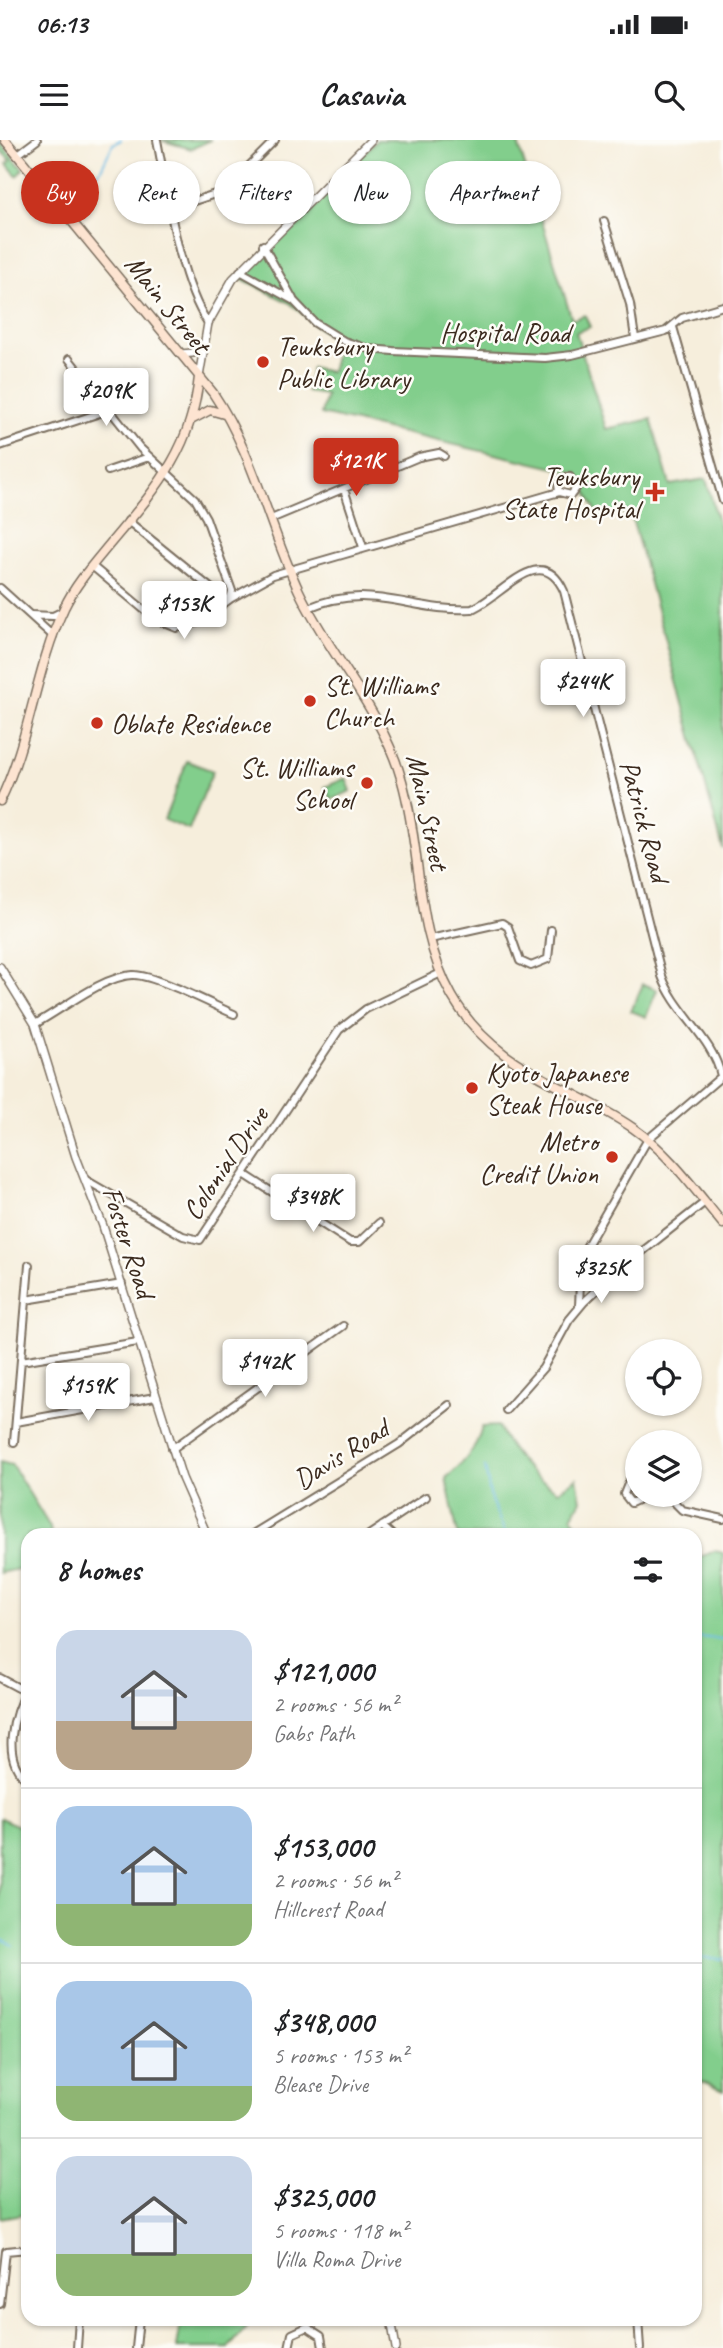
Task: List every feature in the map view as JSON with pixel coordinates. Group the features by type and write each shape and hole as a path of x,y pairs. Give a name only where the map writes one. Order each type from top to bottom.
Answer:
{"main road":[{"name":"Main Street","path":"5,140 229,417 290,570 308,608 377,719 392,751 407,804 430,939 441,973 464,1015 505,1057 613,1116 648,1139 723,1224"},
{"path":"0,801 26,731 53,636 63,611 92,566 166,475 193,419 199,377"},
{"path":"193,419 210,410 229,417"}],"street":[{"path":"17,155 37,140"},
{"path":"157,140 161,161"},
{"path":"200,199 224,191 275,140"},
{"path":"199,377 208,323 219,300 240,271 263,244 371,140"},
{"path":"604,221 630,304 635,338"},
{"path":"175,224 196,303 208,323"},
{"name":"Hospital Road","path":"263,244 294,301"},
{"name":"Hospital Road","path":"240,271 294,301 325,331 369,349 545,358 582,354 673,327 682,318 723,306"},
{"path":"673,327 723,500"},
{"path":"180,354 193,353 203,343"},
{"path":"69,359 149,457 201,506 232,591 230,599"},
{"path":"0,446 109,410"},
{"path":"271,519 419,457 439,453 444,456"},
{"path":"108,471 149,457"},
{"path":"344,489 363,547"},
{"path":"92,566 163,625 177,628 193,625 230,599 272,575 559,492"},
{"path":"128,521 223,598 230,599"},
{"name":"Patrick Road","path":"308,608 341,598 366,596 472,609 486,603 527,571 544,571 555,577 564,592 662,976 674,1003 713,1054 722,1076"},
{"path":"0,588 53,636"},
{"path":"29,614 53,616 63,611"},
{"path":"430,939 502,923 508,927 520,961 531,967 548,958 551,930"},
{"name":"Foster Road","path":"0,967 36,1024 122,1284 172,1449 188,1495 204,1528"},
{"name":"Colonial Drive","path":"86,1180 195,1240 204,1237 339,1030 366,1009 441,973"},
{"path":"36,1024 105,983 133,975 151,978 234,1014"},
{"path":"579,1307 581,1256 648,1139 722,1076"},
{"path":"244,1174 350,1242 359,1242 379,1223"},
{"path":"506,1410 536,1378 579,1307 607,1279 705,1202"},
{"path":"14,1442 29,1265"},
{"path":"26,1300 122,1284"},
{"path":"172,1449 343,1326"},
{"path":"21,1362 138,1342"},
{"path":"16,1422 155,1397"},
{"name":"Davis Road","path":"262,1528 399,1444 449,1405"},
{"path":"379,1528 426,1497"},
{"path":"679,1507 682,1510 723,1519"},
{"path":"0,1678 21,1687"},
{"path":"21,1703 16,1713 12,1757 17,1772 21,1775"},
{"path":"0,2304 3,2252 21,2250"},
{"path":"77,2348 79,2326"},
{"path":"136,2348 138,2326"},
{"path":"392,2326 396,2348"},
{"path":"638,2326 640,2348"},
{"path":"289,2348 292,2334 307,2328 317,2332 323,2348"}],"green space":[{"path":"160,140 211,140 191,149"},
{"name":"Tewksbury State Hospital","path":"377,140 517,140 523,161 425,161 425,224 543,224 572,320 585,315 590,327 576,332 606,429 651,419 670,485 706,479 723,539 723,849 630,511 600,519 577,473 321,414 326,395 307,392 312,368 331,372 338,344 290,303 240,278 294,224 314,224 314,203 328,189 328,224 411,224 411,161 356,161"},
{"path":"0,142 21,167 17,176 7,164 11,161 0,150"},
{"path":"187,761 213,771 189,830 164,820"},
{"path":"346,778 351,791 331,800 325,787"},
{"path":"643,984 657,990 646,1017 631,1011"},
{"path":"498,1426 523,1463 558,1491 577,1478 581,1500 572,1517 578,1528 457,1528 446,1478 468,1456 482,1427"},
{"path":"0,1462 12,1465 50,1528 21,1528 21,1568 0,1573"},
{"path":"715,1551 723,1553 723,2091 702,2082 702,1556"},
{"path":"0,1818 21,1827 21,2214 0,2218"},
{"path":"180,2326 247,2326 229,2348 177,2348"}],"waterway":[{"path":"99,172 113,144 121,140"},
{"path":"485,1467 491,1500 503,1528"},
{"path":"702,1638 723,1639"},
{"path":"0,1938 13,1945"},
{"path":"702,1958 723,1959"}],"place":[{"name":"Tewksbury Public Library","path":"263,362"},
{"name":"Tewksbury State Hospital","path":"655,492"},
{"name":"St. Williams Church","path":"310,701"},
{"name":"Oblate Residence","path":"97,723"},
{"name":"St. Williams School","path":"367,783"},
{"name":"Kyoto Japanese Steak House","path":"472,1088"},
{"name":"Metro Credit Union","path":"612,1157"}]}
